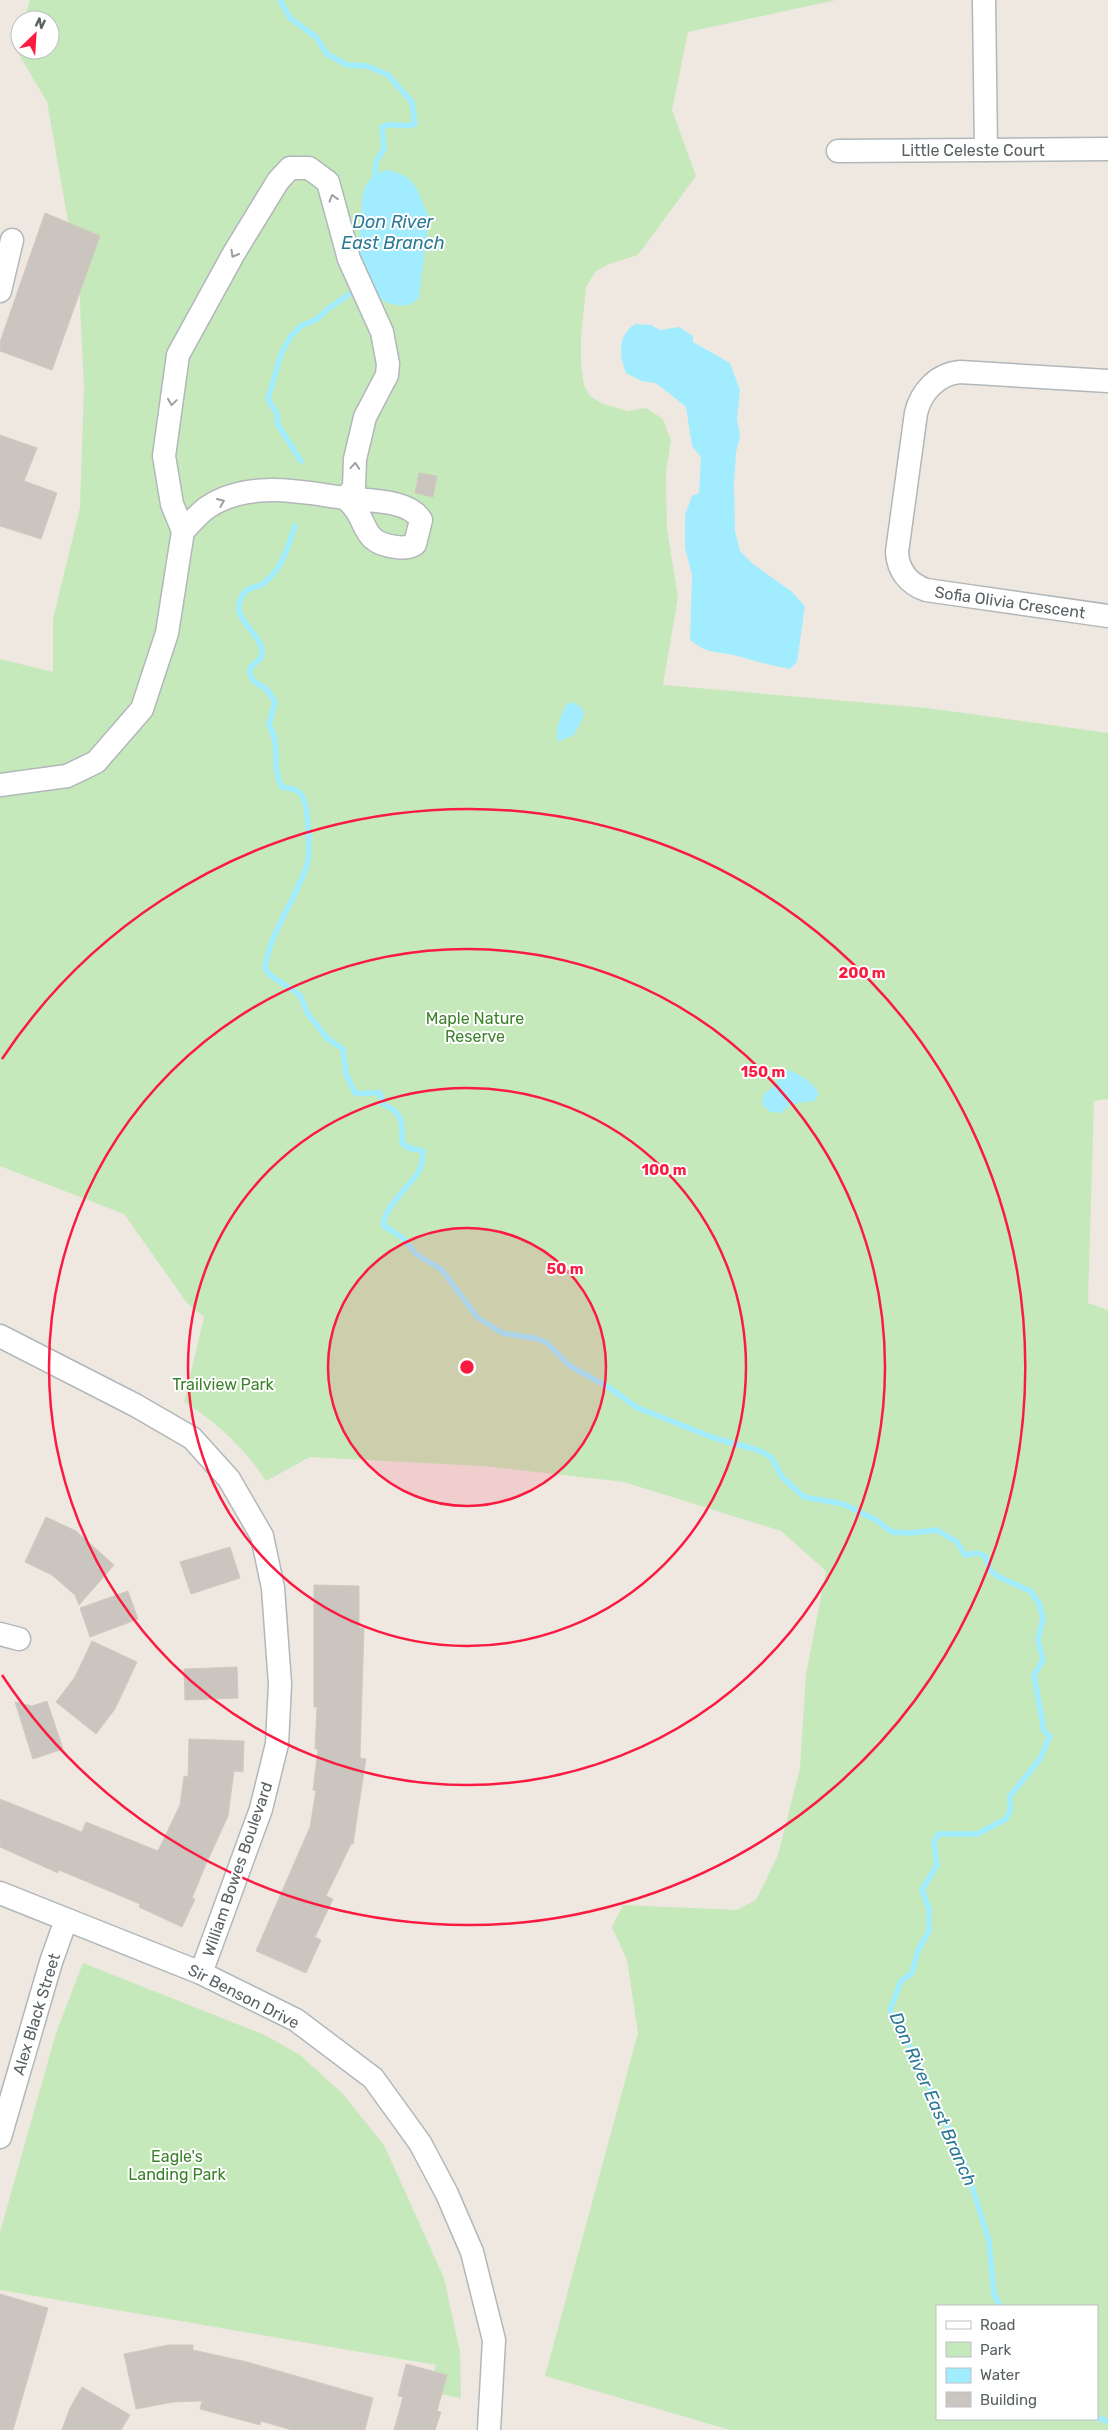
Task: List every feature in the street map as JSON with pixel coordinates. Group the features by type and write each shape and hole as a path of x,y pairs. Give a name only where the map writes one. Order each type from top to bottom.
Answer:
{"street":[{"path":"984,0 986,150"},
{"name":"Little Celeste Court","path":"838,150 1108,149"},
{"path":"0,785 67,776 96,762 142,709 167,633 183,531 172,504 164,456 178,355 234,253 278,181 290,168 309,168 328,182 348,259 382,332 388,364 387,375 366,418 355,459 354,488 345,498 284,490 242,492 208,507 183,531"},
{"path":"0,290 12,240"},
{"name":"Sofia Olivia Crescent","path":"1108,381 960,372 943,376 933,384 922,397 916,413 897,556 901,569 909,580 926,590 1108,616"},
{"name":"William Bowes Boulevard","path":"2,1342 136,1404 192,1438 229,1479 262,1536 272,1588 280,1684 277,1744 261,1809 201,1972"},
{"name":"Sir Benson Drive","path":"0,1894 201,1972 296,2020 372,2078 420,2143 447,2194 472,2252 494,2340 489,2430"},
{"name":"Alex Black Street","path":"0,2137 51,1962 66,1920"}],"green space":[{"name":"Maple Nature Reserve","path":"30,0 836,0 688,32 672,110 696,176 638,255 609,264 595,272 586,287 581,338 581,364 584,385 590,396 603,404 628,411 646,408 663,419 671,441 666,472 667,529 678,597 663,685 927,708 1108,733 1108,1099 1094,1101 1088,1303 1108,1310 1108,2430 730,2430 545,2376 638,2033 627,1960 612,1927 623,1905 737,1910 756,1900 778,1855 800,1768 806,1674 826,1571 781,1531 624,1482 483,1466 310,1457 266,1481 230,1437 208,1418 184,1402 204,1317 187,1303 124,1214 0,1166 0,659 53,672 53,619 80,508 84,386 79,283 47,102 22,60 60,60 60,10 27,10"},
{"name":"Eagle's Landing Park","path":"83,1963 265,2035 300,2055 342,2093 384,2145 444,2278 460,2352 461,2398 429,2392 436,2365 0,2290 0,2232 56,2033"}],"water":[{"name":"Don River East Branch","path":"387,170 406,176 411,181 416,187 429,216 419,298 410,305 393,305 381,298 368,282 360,256 359,239 364,189 372,177"},
{"path":"635,324 651,325 660,330 679,327 693,336 693,342 730,363 740,390 737,418 740,437 736,452 734,484 735,531 740,551 753,564 791,591 805,606 797,662 790,669 730,654 708,651 690,640 692,575 685,548 685,515 692,496 699,493 701,457 692,446 686,407 656,383 641,381 626,373 621,353 622,340 629,329"},
{"path":"572,702 582,709 582,720 574,735 558,742 557,733 560,718 567,704"},
{"path":"786,1069 809,1082 819,1094 814,1101 790,1104 782,1113 770,1112 762,1104 764,1094 772,1088"}],"building":[{"path":"45,213 100,236 52,370 0,351 0,342"},
{"path":"0,435 37,448 24,481 57,493 41,539 0,526"},
{"path":"419,473 437,476 433,497 415,493"},
{"path":"46,1517 76,1531 114,1565 79,1605 75,1595 52,1575 25,1562"},
{"path":"230,1547 240,1578 191,1594 180,1562"},
{"path":"314,1585 359,1586 359,1628 364,1628 360,1758 366,1759 353,1844 351,1844 326,1896 333,1899 315,1937 321,1940 306,1973 256,1951 310,1827 316,1791 313,1790 318,1749 315,1749 317,1707 314,1707"},
{"path":"128,1591 138,1619 90,1637 80,1608"},
{"path":"92,1641 137,1662 115,1709 96,1734 56,1702 75,1677"},
{"path":"237,1667 238,1698 185,1700 184,1669"},
{"path":"47,1701 63,1749 33,1759 15,1702 32,1706"},
{"path":"189,1739 244,1741 243,1772 234,1771 228,1816 206,1864 192,1898 195,1899 182,1927 139,1907 140,1904 59,1870 58,1873 0,1847 0,1799 82,1832 86,1822 158,1851 180,1805 184,1776 188,1777"},
{"path":"0,2294 48,2308 13,2430 0,2430"},
{"path":"168,2345 193,2345 193,2350 247,2362 373,2398 365,2430 292,2430 261,2421 260,2425 200,2409 202,2401 173,2402 136,2409 124,2354"},
{"path":"406,2364 447,2375 437,2411 441,2412 435,2430 394,2430 403,2397 398,2396"},
{"path":"82,2387 130,2415 121,2430 62,2430 70,2408"}],"waterway":[{"name":"Don River East Branch","path":"280,0 290,18 316,37 327,54 347,65 367,66 388,75 412,102 415,124 407,126 386,125 382,127 384,149 376,162 375,176 379,181"},
{"name":"Don River East Branch","path":"301,461 278,425 277,414 268,399 281,354 291,336 301,326 317,319 329,308 357,289"},
{"name":"Don River East Branch","path":"295,526 280,564 264,583 244,593 239,610 260,644 262,652 260,658 251,667 251,677 267,690 275,702 269,725 275,741 279,779 282,787 296,790 302,796 306,810 308,832 308,862 272,942 265,968 270,975 300,995 308,1014 328,1039 343,1049 346,1074 355,1093 380,1093 383,1104 395,1111 400,1119 402,1124 402,1143 409,1148 423,1151 419,1171 391,1206 384,1220 384,1226 403,1238 416,1254 442,1270 477,1317 502,1333 534,1338 546,1342 570,1366 610,1388 636,1407 714,1438 758,1450 771,1457 782,1477 804,1497 843,1504 876,1520 892,1532 910,1533 937,1530 957,1542 965,1555 977,1553 985,1556 990,1570 997,1576 1030,1591 1039,1603 1043,1618 1038,1640 1043,1660 1034,1675 1044,1731 1050,1736 1040,1759 1010,1796 1010,1811 1006,1819 977,1834 938,1834 934,1843 937,1865 922,1890 929,1909 929,1931 918,1950 912,1973 901,1981 890,2010 914,2053 966,2167 989,2241 994,2294 1000,2305"},
{"name":"Don River East Branch","path":"1098,2418 1108,2421"}],"park label":[{"name":"Trailview Park","path":"223,1384"}]}
